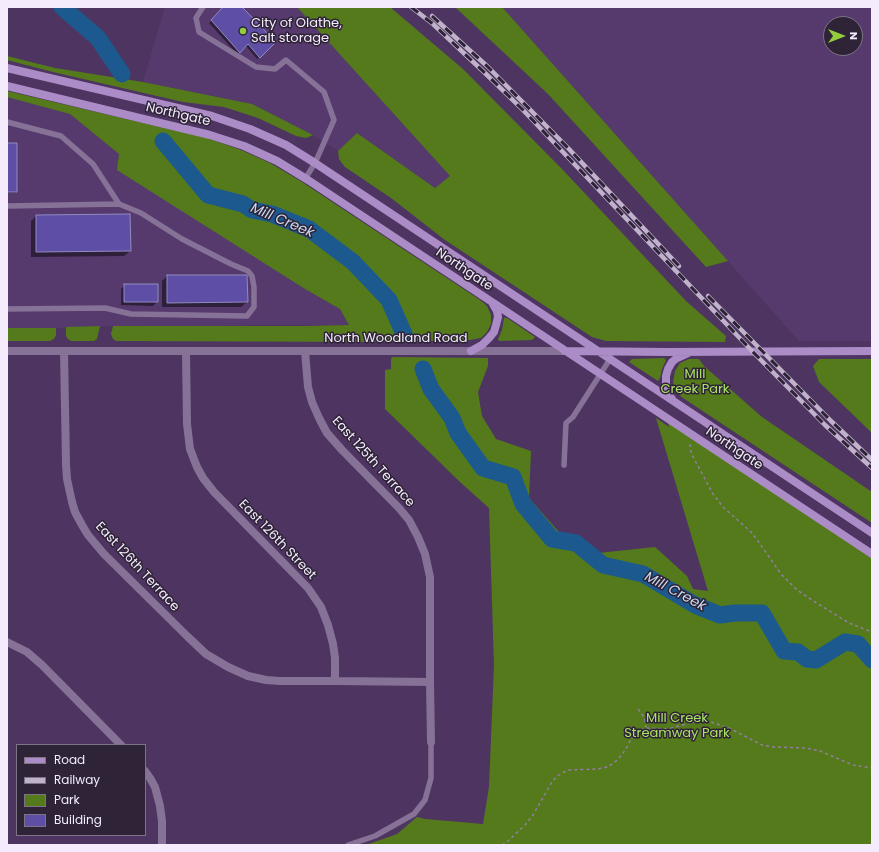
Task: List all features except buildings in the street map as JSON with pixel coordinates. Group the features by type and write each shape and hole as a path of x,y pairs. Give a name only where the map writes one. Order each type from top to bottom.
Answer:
{"main road":[{"name":"Northgate","path":"7,68 212,116 250,129 286,145 872,533"},
{"name":"Northgate","path":"7,86 210,135 244,146 277,161 872,554"},
{"path":"471,351 486,342 494,332 498,317 497,310 493,303"},
{"name":"North Woodland Road","path":"565,351 872,351"},
{"path":"672,400 667,392 666,376 668,369 672,362 677,358 694,352"}],"street":[{"name":"North Woodland Road","path":"7,351 565,351"},
{"name":"East 126th Terrace","path":"64,351 67,479 75,512 88,535 104,554 206,654 228,667 248,676 266,680 280,682 335,681"},
{"name":"East 126th Street","path":"186,351 187,424 190,449 197,467 203,478 214,492 308,588 321,607 333,644 335,658 335,681"},
{"name":"East 125th Terrace","path":"305,351 308,387 318,418 327,433 409,520 418,536 425,554 430,577 431,742"},
{"path":"7,642 27,652 42,664 120,744"},
{"path":"335,681 430,682"},
{"path":"146,772 154,787 160,806 162,821 162,845"}],"lane":[{"path":"203,7 196,18 199,32 256,67 275,69 286,60 324,92 334,120 315,163 305,179"},
{"path":"7,122 62,136 92,164 119,204"},
{"path":"7,206 119,204 141,213 182,239 248,271 252,276 254,287 254,308 247,316 132,314 105,308 7,309"},
{"path":"564,465 566,423 573,417 610,359"},
{"path":"348,845 375,836 414,814 425,800 431,778 431,742"}],"path":[{"path":"690,443 691,453 713,494 723,507 752,532 780,574 796,590 815,602 849,623 872,632"},
{"path":"638,709 644,717 646,728"},
{"path":"502,845 525,825 533,815 557,776 569,770 598,769 607,767 614,763 626,749 636,733 646,728 668,729 694,722 710,722 729,728 762,745 806,748 820,751 853,765 872,768"}],"shaded area":[{"path":"165,7 297,7 450,176 435,188 357,133 338,151 313,135 252,104 143,82"},
{"path":"502,7 872,7 872,341 799,341"},
{"path":"7,97 70,114 119,154 305,289 340,309 349,325 7,328"}],"green space":[{"path":"297,7 390,7 463,69 562,169 686,301 726,336 725,342 606,341 592,337 445,240 391,198 345,167 339,159 338,151 357,133 435,188 450,176"},
{"path":"455,7 502,7 728,261 706,267 548,94"},
{"path":"7,56 55,68 143,82 252,104 313,135 306,138 296,136 258,118 224,107 183,102 53,72 7,60"},
{"path":"7,91 207,138 241,150 270,163 302,182 480,300 487,306 491,315 491,324 487,332 481,338 470,340 388,342 116,341 113,339 111,334 113,326 349,325 340,309 305,289 117,170 119,154 70,114 7,97"},
{"path":"504,318 507,318 535,337 532,340 499,341 498,339 502,330"},
{"path":"100,326 97,339 94,341 71,341 66,336 66,327"},
{"path":"7,328 56,328 56,335 54,339 50,341 7,341"},
{"name":"Mill Creek Streamway Park","path":"392,357 488,358 488,366 478,392 482,416 496,439 531,451 529,498 559,532 589,554 655,547 687,576 693,589 708,591 656,418 669,427 667,418 872,554 872,845 366,845 397,834 417,817 483,824 489,787 494,665 489,508 385,409 385,370 391,369"},
{"path":"664,358 666,360 658,381 629,362 632,359"},
{"name":"Mill Creek Park","path":"689,359 699,359 704,366 762,417 872,492 872,523 676,392 673,382 675,371 680,363"},
{"path":"819,359 872,359 872,433 819,382 813,366"}],"waterway":[{"name":"Mill Creek","path":"62,7 98,38 122,74"},
{"name":"Mill Creek","path":"163,141 208,195 243,204 252,210 272,214 309,229 353,262 389,300 404,334"},
{"name":"Mill Creek","path":"423,369 431,389 452,418 458,433 483,468 513,477 523,504 552,539 576,543 603,565 643,574 695,605 720,615 735,613 762,613 784,651 798,652 807,659 816,660 845,642 858,644 872,660"}],"railway":[{"path":"411,7 433,24 523,110 752,351 825,425 872,468"},
{"path":"432,16 488,67 569,149 679,266"},
{"path":"708,296 831,421 872,460"}],"place":[{"name":"City of Olathe, Salt storage","path":"243,31"}]}
